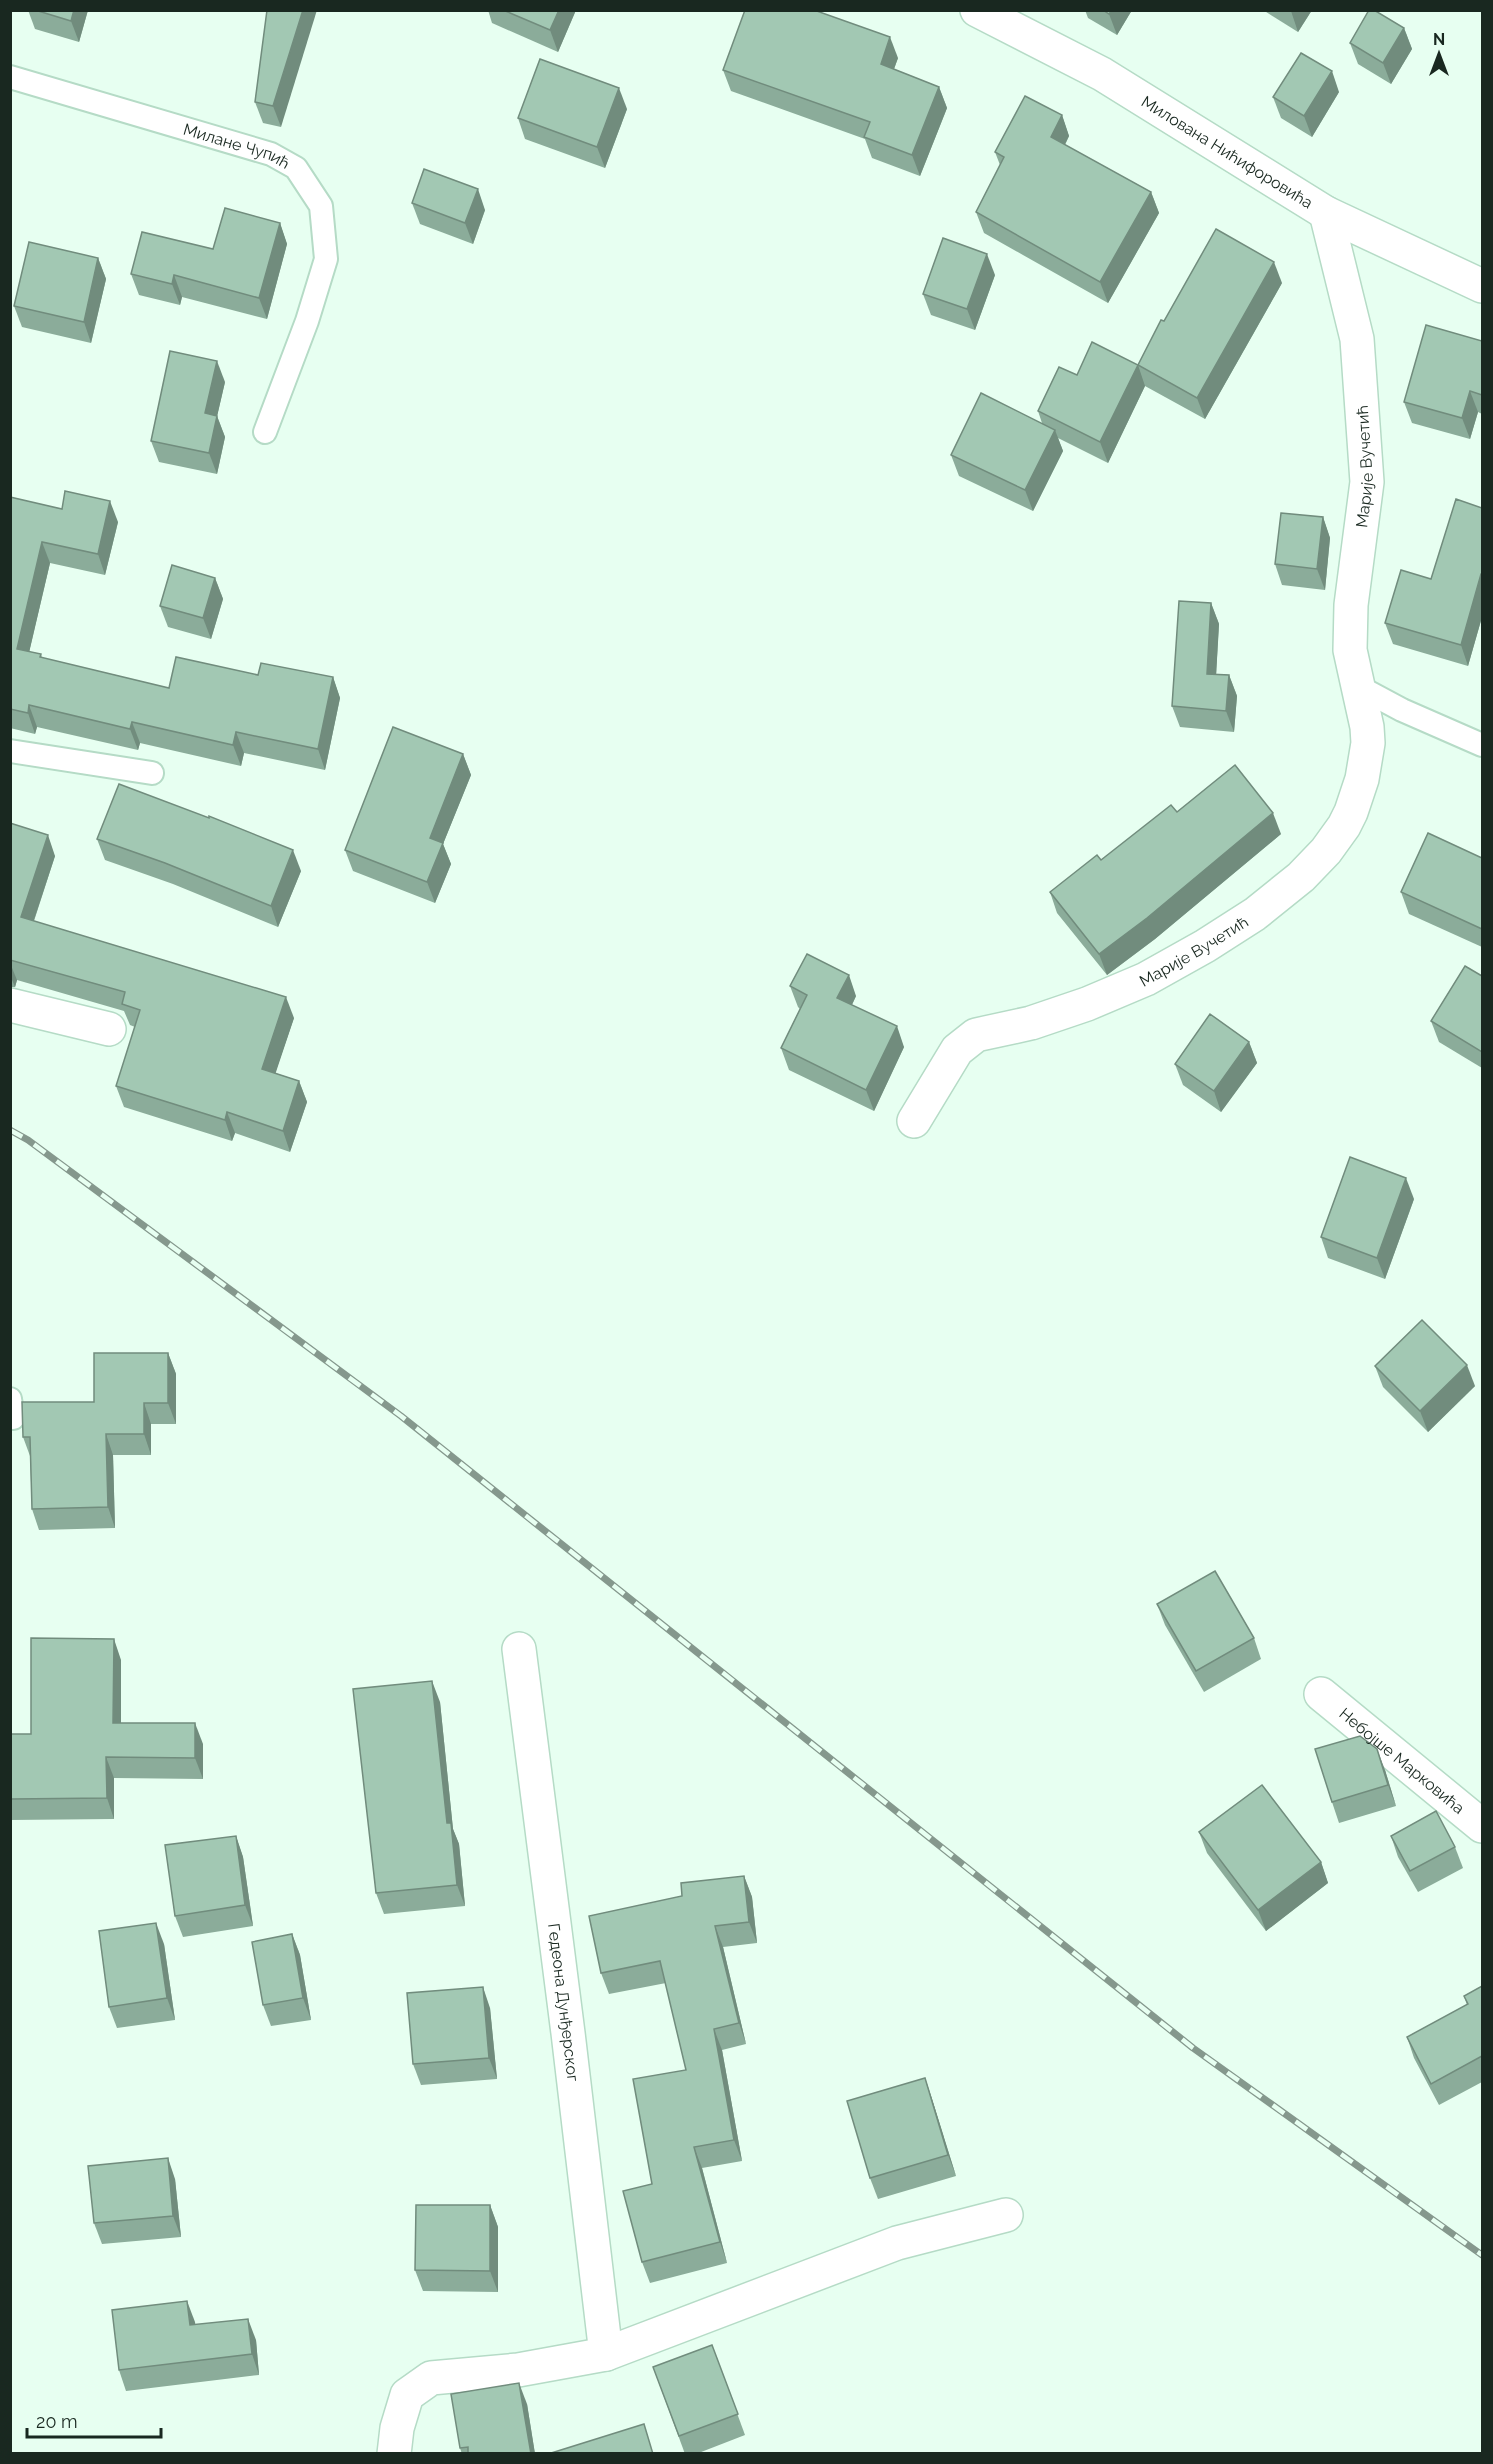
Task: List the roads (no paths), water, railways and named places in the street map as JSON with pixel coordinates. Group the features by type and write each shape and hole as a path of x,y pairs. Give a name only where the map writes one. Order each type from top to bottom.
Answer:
{"street":[{"name":"Милована Нићифоровића","path":"977,10 1102,74 1326,213 1482,286"},
{"name":"Марије Вучетић","path":"914,1120 957,1050 976,1035 1032,1023 1087,1004 1146,979 1205,946 1245,920 1301,877 1326,851 1344,826 1358,794 1368,743 1367,727 1350,650 1351,605 1367,482 1357,339 1326,213"},
{"path":"10,1005 109,1029"},
{"name":"Гедеона Дунђерског","path":"519,1649 606,2354"},
{"name":"Небојше Марковића","path":"1321,1694 1482,1826"},
{"path":"394,2454 397,2428 407,2395 431,2378 518,2370 606,2354 897,2243 1006,2215"}],"lane":[{"name":"Милане Чупић","path":"10,77 271,154 296,168 321,206 326,258 307,321 265,432"},
{"path":"1359,687 1402,710 1482,745"},
{"path":"10,751 152,773"}],"railway":[{"path":"10,1130 28,1140 401,1416 1193,2048 1482,2255"}]}
